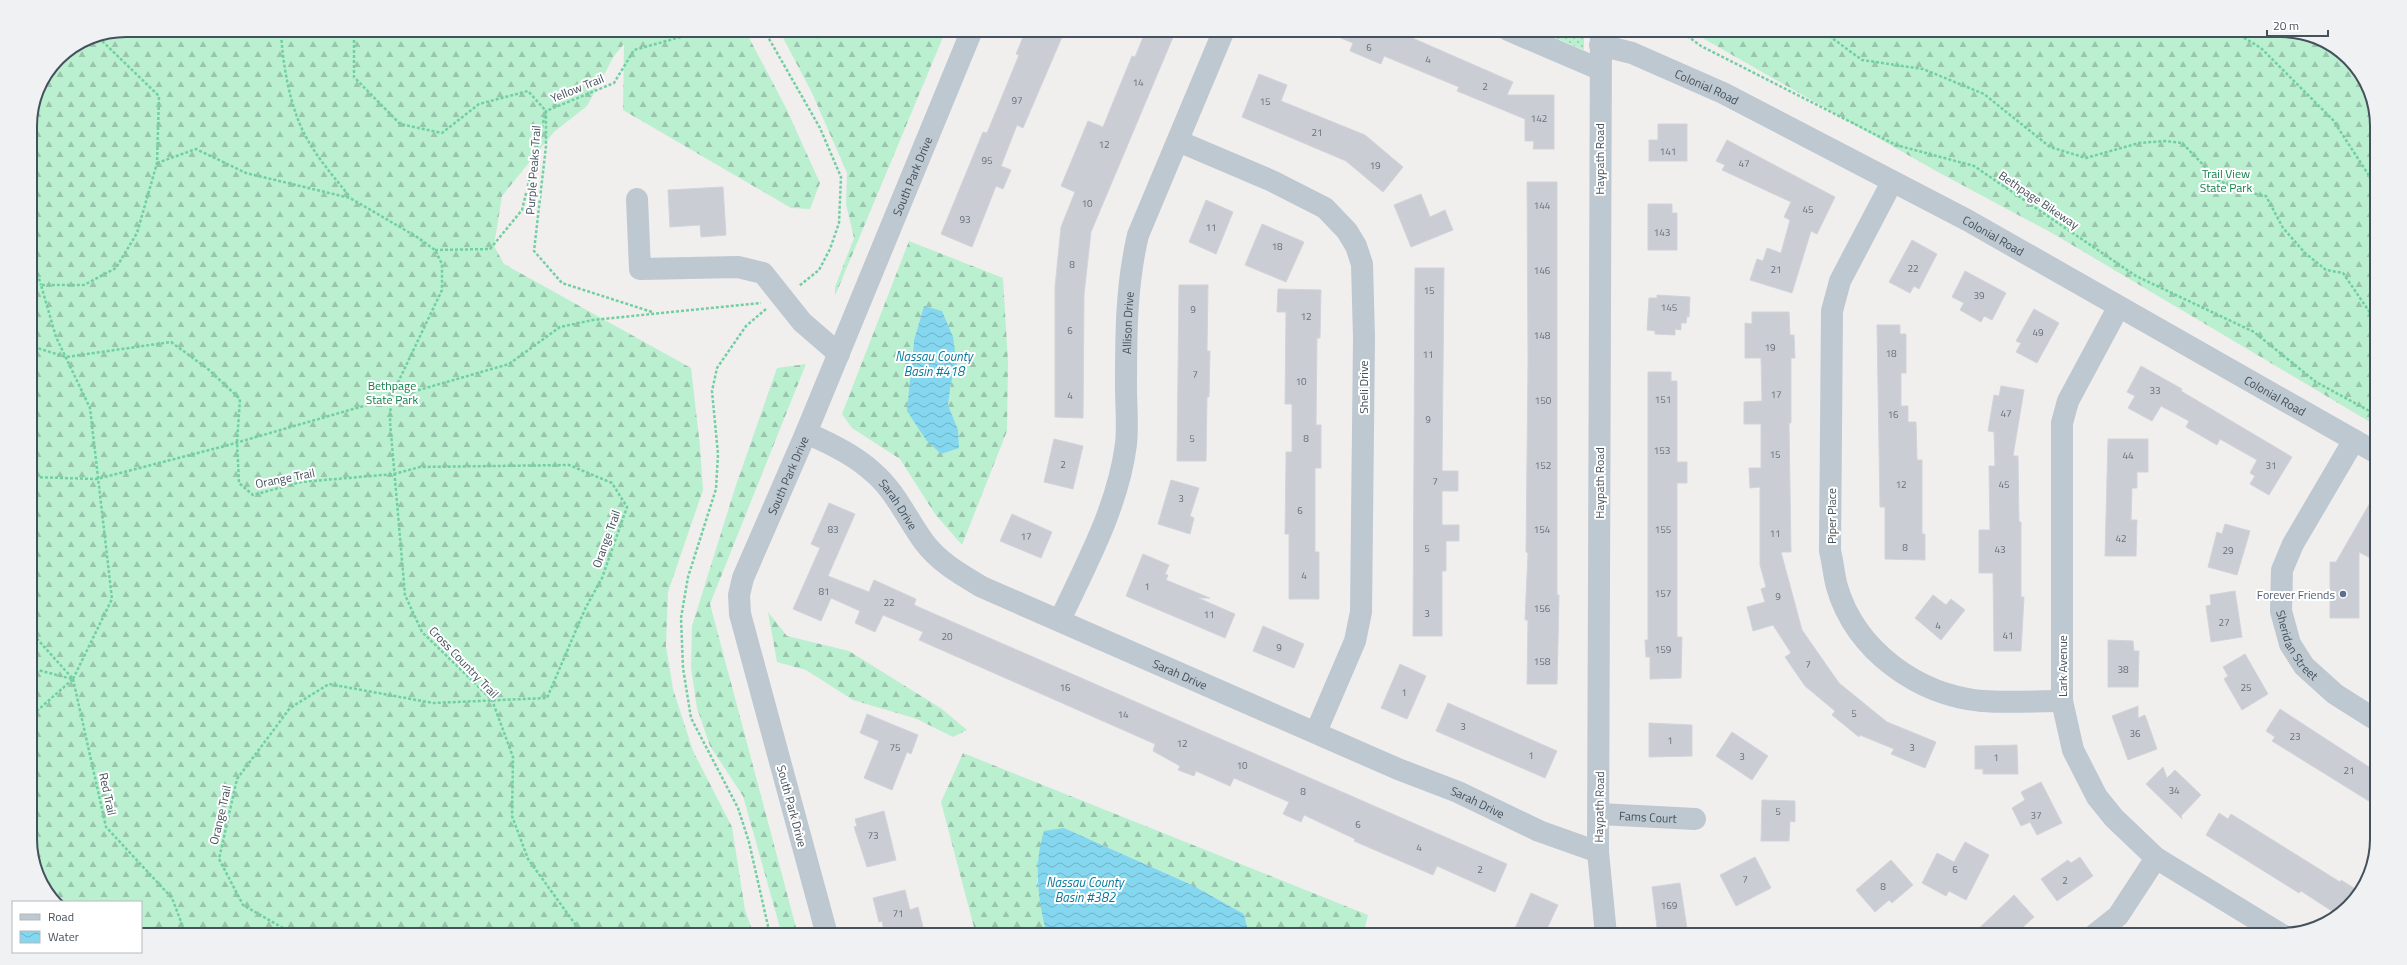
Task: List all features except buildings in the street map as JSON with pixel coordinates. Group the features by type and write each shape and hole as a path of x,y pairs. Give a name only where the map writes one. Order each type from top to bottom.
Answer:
{"street":[{"name":"South Park Drive","path":"825,928 740,614 739,595 743,578 839,354 969,37"},
{"name":"Allison Drive","path":"1060,620 1108,513 1120,480 1126,443 1126,306 1130,269 1138,235 1221,37"},
{"path":"1524,37 1599,69"},
{"name":"Haypath Road","path":"1600,38 1600,814 1598,852 1605,928"},
{"name":"Colonial Road","path":"1600,38 1723,93 1967,220 2077,281 2118,308 2370,449"},
{"name":"Sheli Drive","path":"1178,141 1272,181 1325,208 1348,231 1356,246 1362,264 1364,346 1361,612 1355,641 1316,732"},
{"name":"Piper Place","path":"1892,182 1840,281 1832,311 1830,551 1838,588 1852,621 1868,642 1900,673 1921,685 1941,693 1982,701 2062,701"},
{"path":"637,199 640,269 751,268 763,273 802,322 839,354"},
{"name":"Lark Avenue","path":"2118,308 2068,400 2062,423 2062,701 2073,750 2097,797 2114,818 2156,858 2271,928"},
{"name":"Sarah Drive","path":"806,432 849,454 875,473 895,497 925,543 947,566 982,587 1398,769 1458,792 1539,831 1598,852"},
{"name":"Sheridan Street","path":"2354,440 2293,544 2282,570 2281,611 2290,644 2304,666 2334,694 2370,716"},
{"name":"Fams Court","path":"1600,814 1695,820"},
{"path":"2103,928 2118,916 2156,858"}],"path":[{"path":"282,37 289,89 304,134 324,164 350,198"},
{"name":"Purple Peaks Trail","path":"354,37 354,78 400,124 442,133 479,104 528,91 546,110 546,146 534,251 562,283 654,313"},
{"name":"Yellow Trail","path":"435,250 490,249 522,210 546,110 614,83 634,50 681,37"},
{"path":"37,477 97,479 237,442 391,398 509,364 560,327 593,320 772,302 795,289 819,270 830,249 839,223 841,177 820,128 768,37"},
{"name":"Bethpage Bikeway","path":"1689,37 1701,46 1896,145 1974,166 2136,276 2254,332 2316,382 2370,411"},
{"path":"1831,37 1862,60 1924,69 1984,94 2050,147 2086,158 2140,143 2165,141 2182,144 2218,180 2242,191 2266,196 2283,228 2305,253 2326,270 2343,273 2370,311"},
{"path":"2242,37 2260,48 2333,120 2370,178"},
{"path":"41,285 84,285 116,268 137,233 157,164 159,96 103,41"},
{"path":"157,164 196,149 246,173 350,198 417,237 435,250"},
{"name":"Cross Country Trail","path":"435,250 442,264 442,290 391,398 390,422 405,595 422,632 492,700 513,757 512,816 514,823 528,858 578,928"},
{"path":"37,272 56,337 90,408 112,599 73,679 37,711"},
{"name":"Orange Trail","path":"37,348 66,357 171,342 208,369 240,399 237,442 239,483 253,495 302,482 394,474 420,468 569,465 612,483 627,507 602,578 585,609 567,655 547,698 433,703 329,684 290,708 237,779 219,859 243,905 283,928"},
{"path":"37,639 73,679"},
{"path":"37,670 73,679"},
{"name":"Red Trail","path":"73,679 106,827 172,898 183,928"}],"green space":[{"name":"Bethpage State Park","path":"120,37 749,37 786,108 820,183 810,209 791,208 623,110 624,44 614,56 587,106 554,132 502,196 494,246 504,264 691,368 700,446 703,490 668,592 666,646 673,689 693,751 732,827 745,910 751,928 142,928 142,901 62,901 55,893 42,868 37,845 37,120 40,103 49,82 55,72 72,55 97,42"},
{"path":"783,37 943,37 835,296 835,287 854,238 846,204 847,173 812,93"},
{"path":"1553,37 1584,37 1584,50"},
{"name":"Trail View State Park","path":"1701,37 2287,37 2310,42 2320,46 2340,59 2352,72 2363,92 2367,103 2370,120 2370,422 2052,233 1936,171"},
{"path":"909,241 1003,278 1008,362 1007,431 962,545 935,514 900,459 852,428 842,414","holes":["924,307 957,365 951,383 948,405 909,373 914,340"]},
{"path":"806,364 710,604 796,928 780,928 743,796 710,746 697,708 691,668 692,626 736,485 777,368"},
{"path":"768,612 787,636 849,651 942,709 967,730 953,737 917,719 853,700 806,670 777,662"},
{"path":"963,753 1368,915 1365,928 1247,928 1244,914 1192,885 1064,828 1037,879 1046,928 974,928 941,802"}],"water":[{"name":"Nassau County Basin #418","path":"924,306 942,311 953,337 957,365 951,383 948,405 958,430 959,448 941,454 926,440 907,411 914,340"},
{"name":"Nassau County Basin #382","path":"1064,828 1192,885 1244,914 1247,928 1045,928 1041,909 1038,883 1039,857 1044,831"}],"place":[{"name":"Forever Friends","path":"2343,594"}]}
